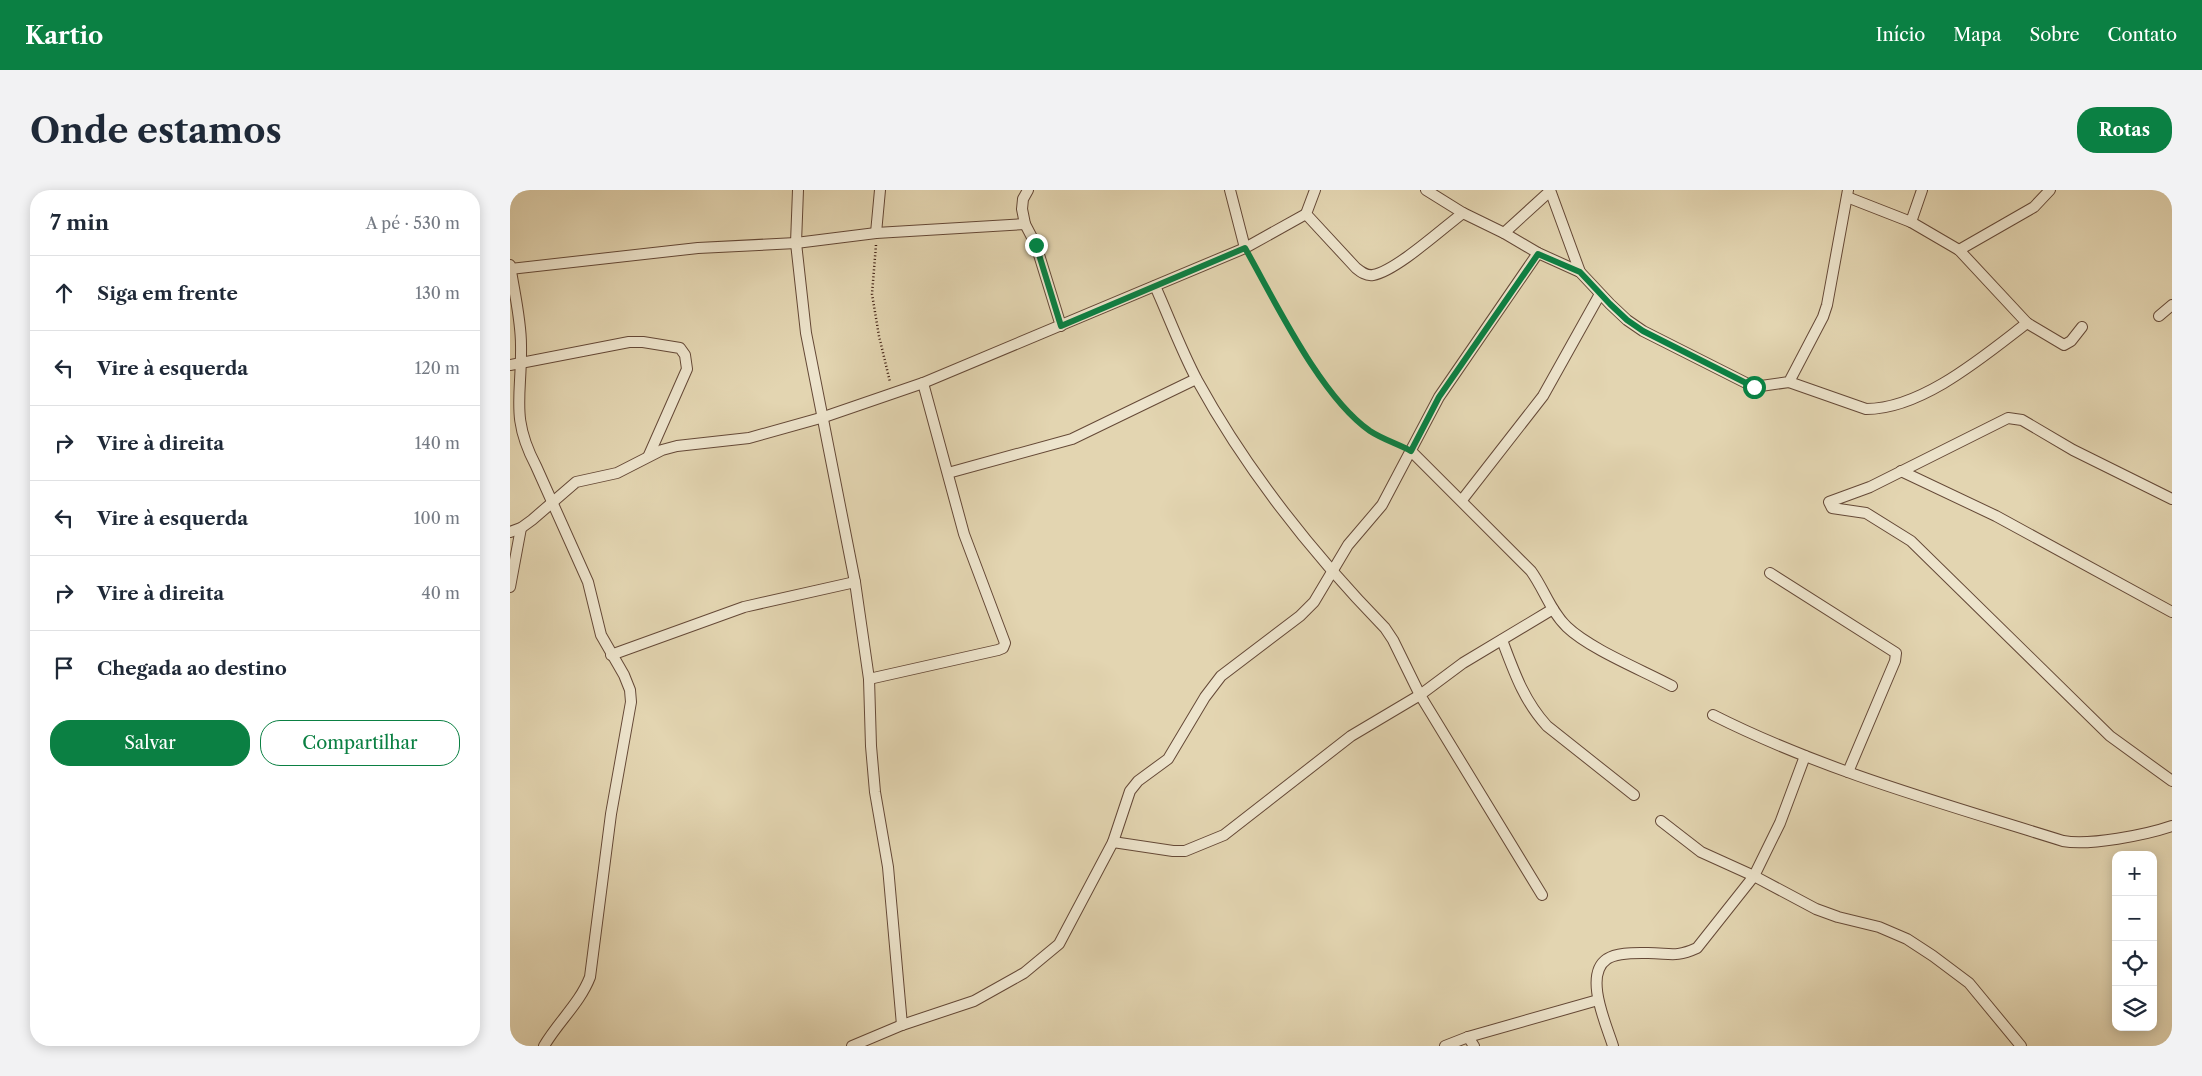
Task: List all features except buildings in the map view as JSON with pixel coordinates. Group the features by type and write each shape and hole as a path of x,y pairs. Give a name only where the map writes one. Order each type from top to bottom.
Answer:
{"street":[{"path":"798,190 796,243 806,333 824,416 855,582 869,679 871,746 875,792 888,868 902,1025"},
{"path":"876,233 880,190"},
{"path":"1028,190 1023,199 1022,209 1025,224 1036,245 1061,326"},
{"path":"1230,190 1245,248"},
{"path":"510,532 521,528 576,482 617,473 649,455 677,446 749,438 893,394 1061,326 1245,248 1306,214 1315,190"},
{"path":"1426,190 1463,213 1504,233 1538,254 1580,272"},
{"path":"1504,233 1550,190 1580,272 1627,320 1643,331 1754,387 1789,382 1866,409 1880,409 1912,399 1964,371 2027,323"},
{"path":"1911,222 1922,190"},
{"path":"1959,250 2034,207 2050,190"},
{"path":"1789,382 1823,317 1827,305 1847,194 1911,222 1959,250 2027,323 2064,345 2071,342 2082,327"},
{"path":"1306,214 1356,268 1364,274 1372,275 1398,263 1463,213"},
{"path":"510,269 698,248 796,243 876,233 1025,224"},
{"path":"852,1046 902,1025 974,1001 1009,983 1046,956 1058,944 1114,842 1130,791 1138,781 1168,759 1205,697 1221,676 1300,616 1314,602 1348,545 1382,505 1439,397 1538,254"},
{"path":"510,265 521,338 521,362 516,405 519,432 588,582 597,620 611,654 624,675 630,690 631,702 611,814 590,977 586,988 554,1028 544,1046"},
{"path":"1155,286 1196,379 1247,460 1292,525 1389,634 1420,695 1542,895"},
{"path":"1462,500 1543,396 1600,294"},
{"path":"2159,316 2172,305"},
{"path":"510,364 629,342 680,348 684,355 687,369 649,455"},
{"path":"948,473 1065,441 1196,379"},
{"path":"869,679 998,650 1003,648 1005,643 964,534 923,383"},
{"path":"2172,499 2072,450 2022,420 2008,418 1870,486 1829,502 1832,508 1871,515 1911,541 2110,736 2172,781"},
{"path":"1411,451 1531,571 1543,587 1553,609 1566,626 1582,638 1672,686"},
{"path":"1901,471 1996,516 2172,612"},
{"path":"510,587 521,528"},
{"path":"1770,573 1896,653 1848,772"},
{"path":"611,654 744,607 855,582"},
{"path":"1114,842 1184,851 1224,835 1342,742 1420,695 1463,663 1553,609"},
{"path":"1502,640 1517,681 1537,716 1634,795"},
{"path":"1713,715 1750,734 1901,791 2074,843 2151,832 2172,826"},
{"path":"1613,1046 1598,1000 1599,968 1607,960 1620,955 1672,956 1684,954 1697,948 1754,876 1780,824 1805,756"},
{"path":"1661,821 1700,852 1754,876 1816,909 1838,918 1879,928 1907,939 1927,951 1969,983 2021,1046"},
{"path":"1446,1046 1468,1037 1598,1000"},
{"path":"1468,1037 1474,1046"}],"path":[{"path":"876,233 872,294 879,336 893,394"},
{"path":"1245,248 1303,350 1337,400 1370,431 1411,451"}],"route":[{"path":"1036,245 1061,326 1245,248 1303,350 1337,400 1370,431 1411,451 1433,406 1538,254 1580,272 1627,320 1643,331 1754,387"}]}
